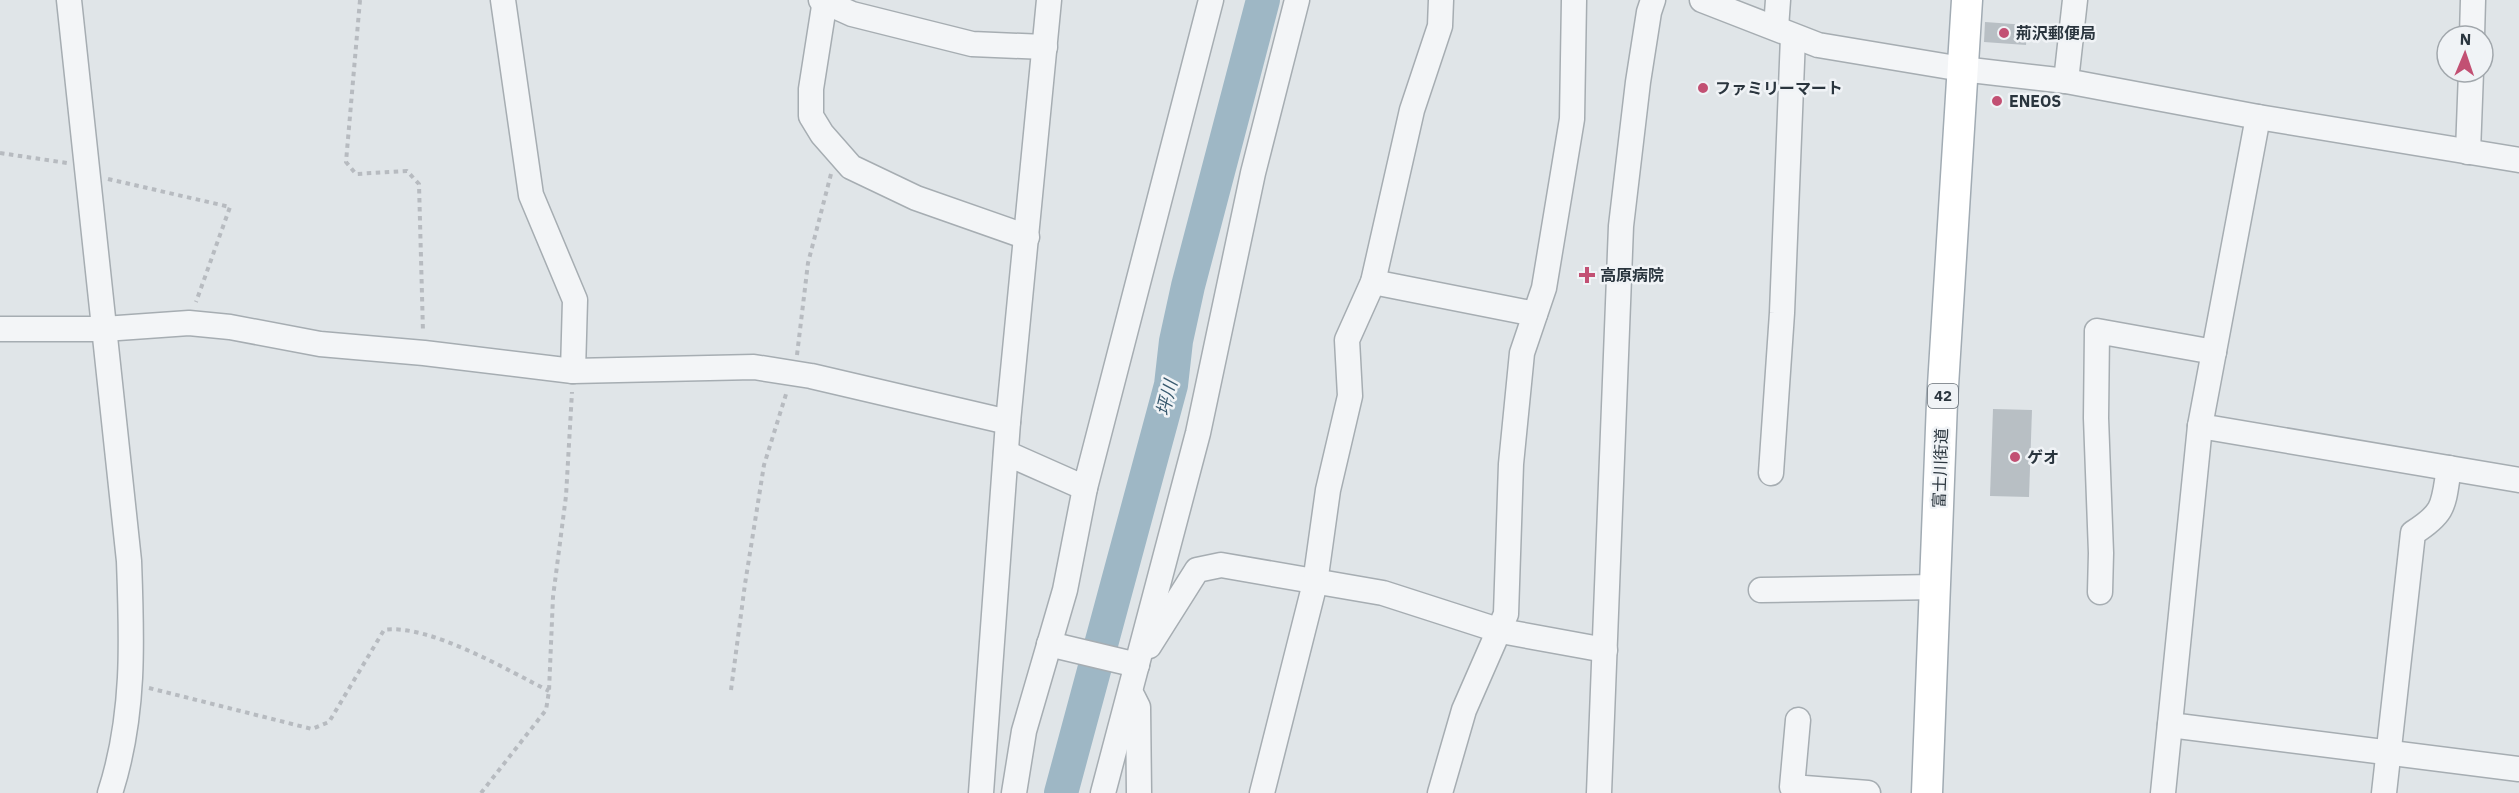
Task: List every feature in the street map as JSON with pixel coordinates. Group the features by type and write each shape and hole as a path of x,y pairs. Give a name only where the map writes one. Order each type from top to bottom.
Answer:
{"main road":[{"name":"富士川街道","path":"1927,793 1942,402 1967,0"}],"street":[{"path":"69,0 129,561 133,650 121,760 110,793"},
{"path":"503,0 531,195 575,300 573,371"},
{"path":"1027,237 916,198 851,167 822,134 811,116 812,89 823,0 852,14 972,44 1045,47"},
{"path":"981,793 1008,423 1050,0"},
{"path":"1014,793 1024,731 1055,646 1085,488 1212,0"},
{"path":"1103,793 1131,692 1131,664 1198,433 1253,173 1297,0"},
{"path":"1262,793 1315,583 1328,490 1350,396 1347,340 1373,282 1412,110 1440,26 1442,0"},
{"path":"1440,793 1464,710 1501,631 1506,614 1511,464 1522,352 1544,288 1572,119 1574,0"},
{"path":"1599,793 1621,226 1638,82 1653,0"},
{"path":"1702,0 1818,45 1962,69 2066,81 2258,117 2519,160"},
{"path":"1771,473 1782,313 1785,32 1778,0"},
{"path":"2066,81 2075,0"},
{"path":"2472,24 2473,0"},
{"path":"2468,152 2471,84"},
{"path":"2163,793 2200,426 2258,117"},
{"path":"1373,282 1535,314"},
{"path":"0,329 104,329 189,323 230,327 320,344 424,353 573,371 754,367 792,373 1008,423"},
{"path":"2100,592 2101,553 2096,418 2097,331 2214,352"},
{"path":"2200,426 2519,480"},
{"path":"1006,453 1085,488"},
{"path":"2384,793 2413,533 2430,522 2442,510 2449,468"},
{"path":"1131,664 1197,570 1221,566 1383,593 1501,631 1605,650"},
{"path":"1761,590 1935,587"},
{"path":"1055,646 1131,664"},
{"path":"1131,692 1138,707 1139,793"},
{"path":"1798,720 1792,787 1868,793"},
{"path":"2170,725 2519,769"}],"path":[{"path":"360,0 345,162 356,174 407,171 418,184 424,353"},
{"path":"731,690 764,465 800,344 808,263 837,150"},
{"path":"0,153 87,170 230,207 189,323"},
{"path":"481,793 546,710 549,691 553,597 566,496 573,371"},
{"path":"130,683 312,729 329,722 384,630 399,628 464,648 549,691"}],"building":[{"path":"1985,22 2027,25 2026,45 1984,42"},
{"path":"1993,409 2032,410 2029,497 1990,496"}],"waterway":[{"name":"坪川","path":"1061,793 1171,385 1176,341 1188,286 1263,0"}],"place":[{"name":"荊沢郵便局","path":"2004,33"},
{"name":"ファミリーマート","path":"1703,88"},
{"name":"ENEOS","path":"1997,101"},
{"name":"高原病院","path":"1587,275"},
{"name":"ゲオ","path":"2015,457"}]}
